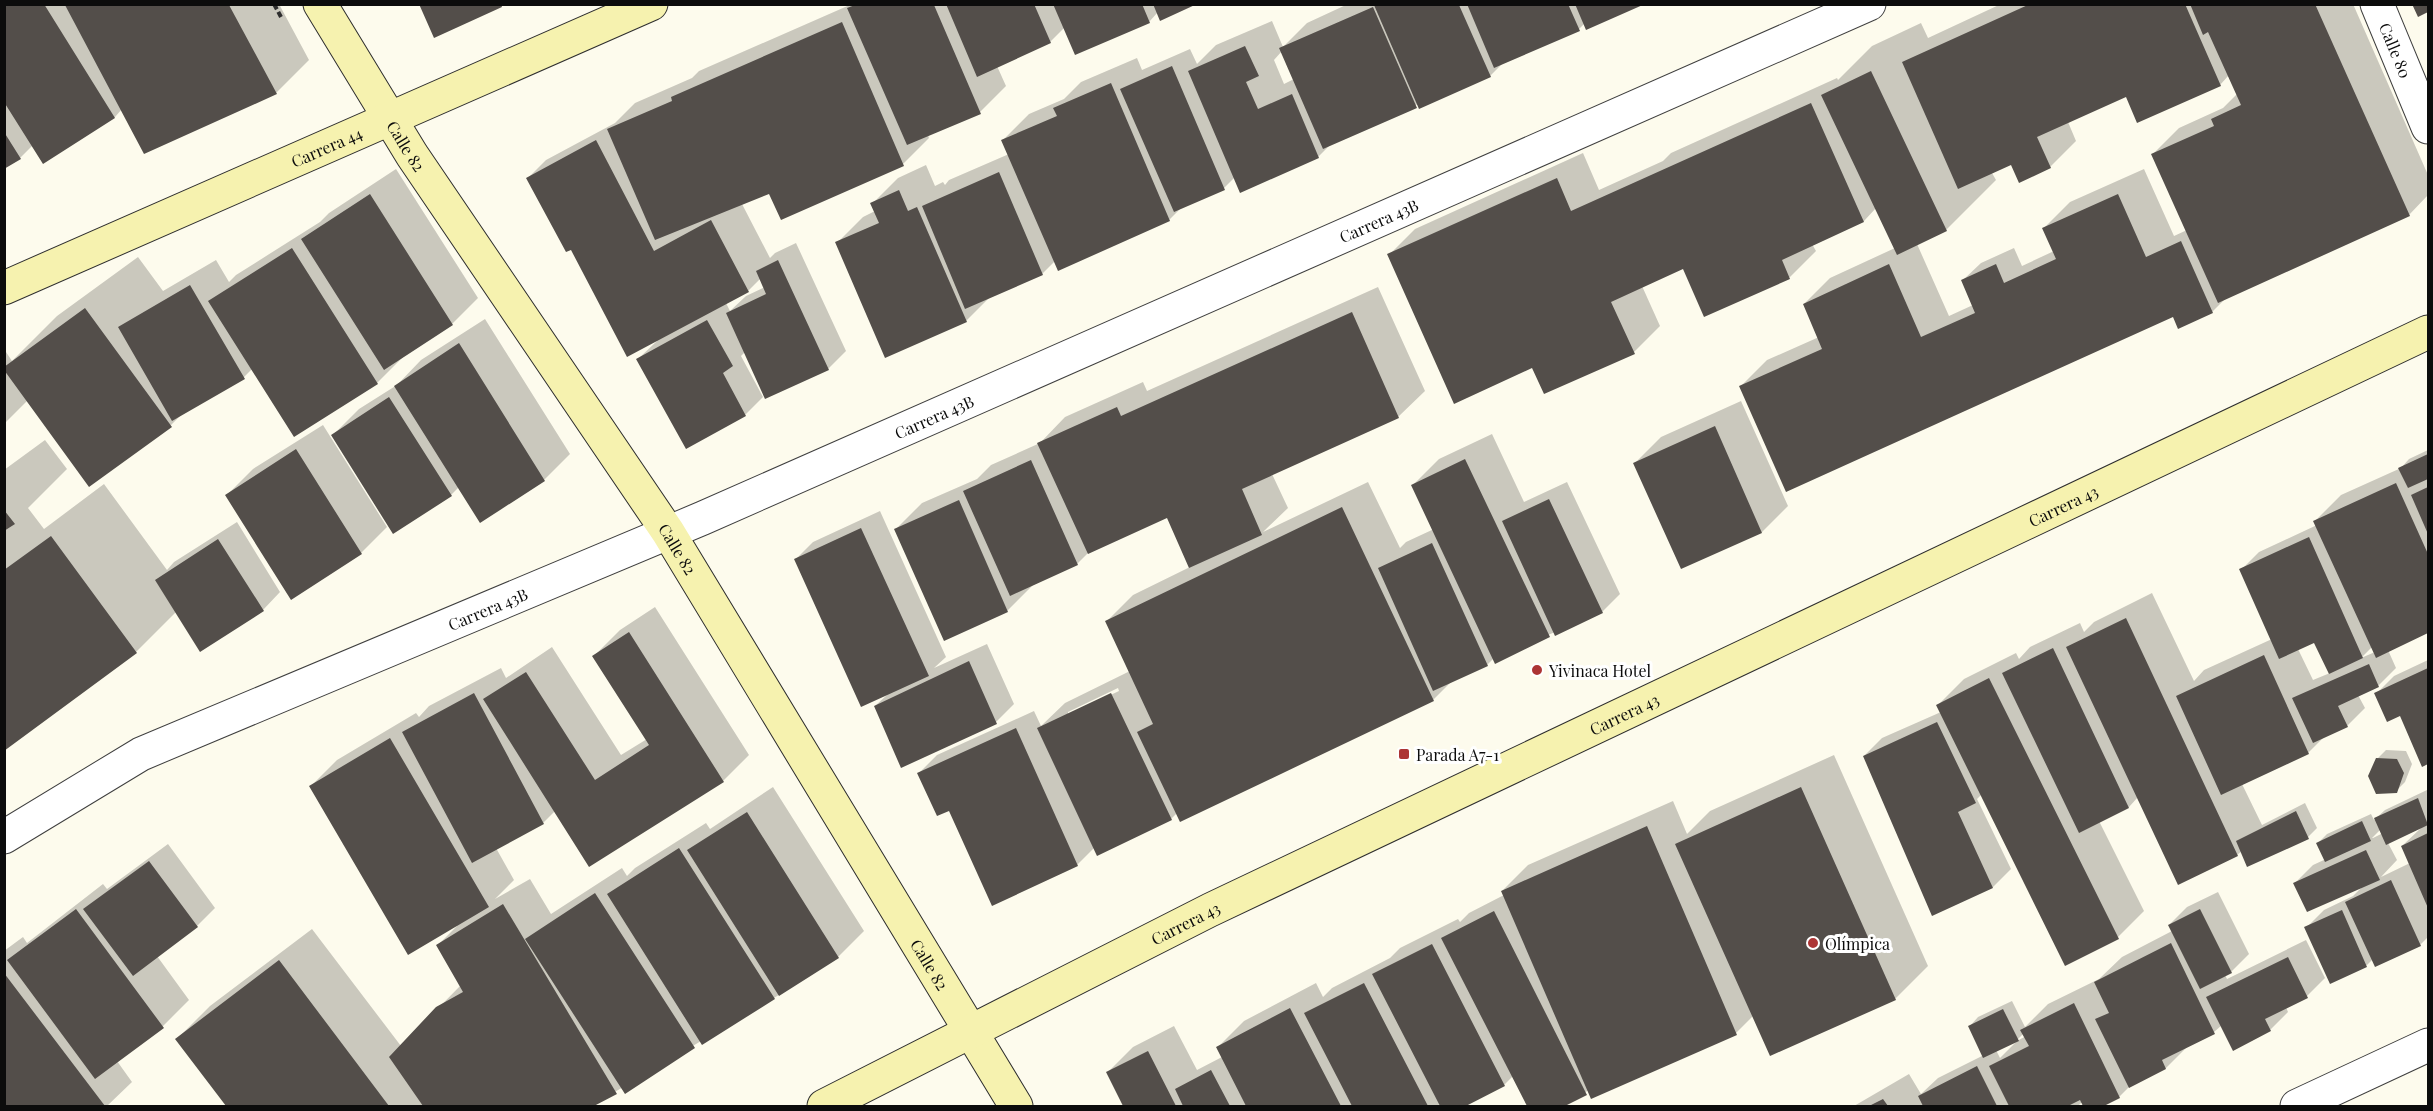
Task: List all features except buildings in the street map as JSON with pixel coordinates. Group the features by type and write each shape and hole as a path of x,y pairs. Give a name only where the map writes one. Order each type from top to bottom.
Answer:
{"street":[{"name":"Calle 82","path":"320,4 412,155 668,532 1016,1107"},
{"name":"Carrera 44","path":"4,288 651,4"},
{"name":"Carrera 43B","path":"4,837 141,754 668,532 1869,4"},
{"name":"Calle 80","path":"2376,4 2428,127"},
{"name":"Carrera 43","path":"824,1107 1210,910 2428,332"},
{"path":"2297,1107 2428,1045"}],"place":[{"name":"Yivinaca Hotel","path":"1537,670"},
{"name":"Parada A7-1","path":"1404,754"},
{"name":"Olímpica","path":"1813,943"}]}
